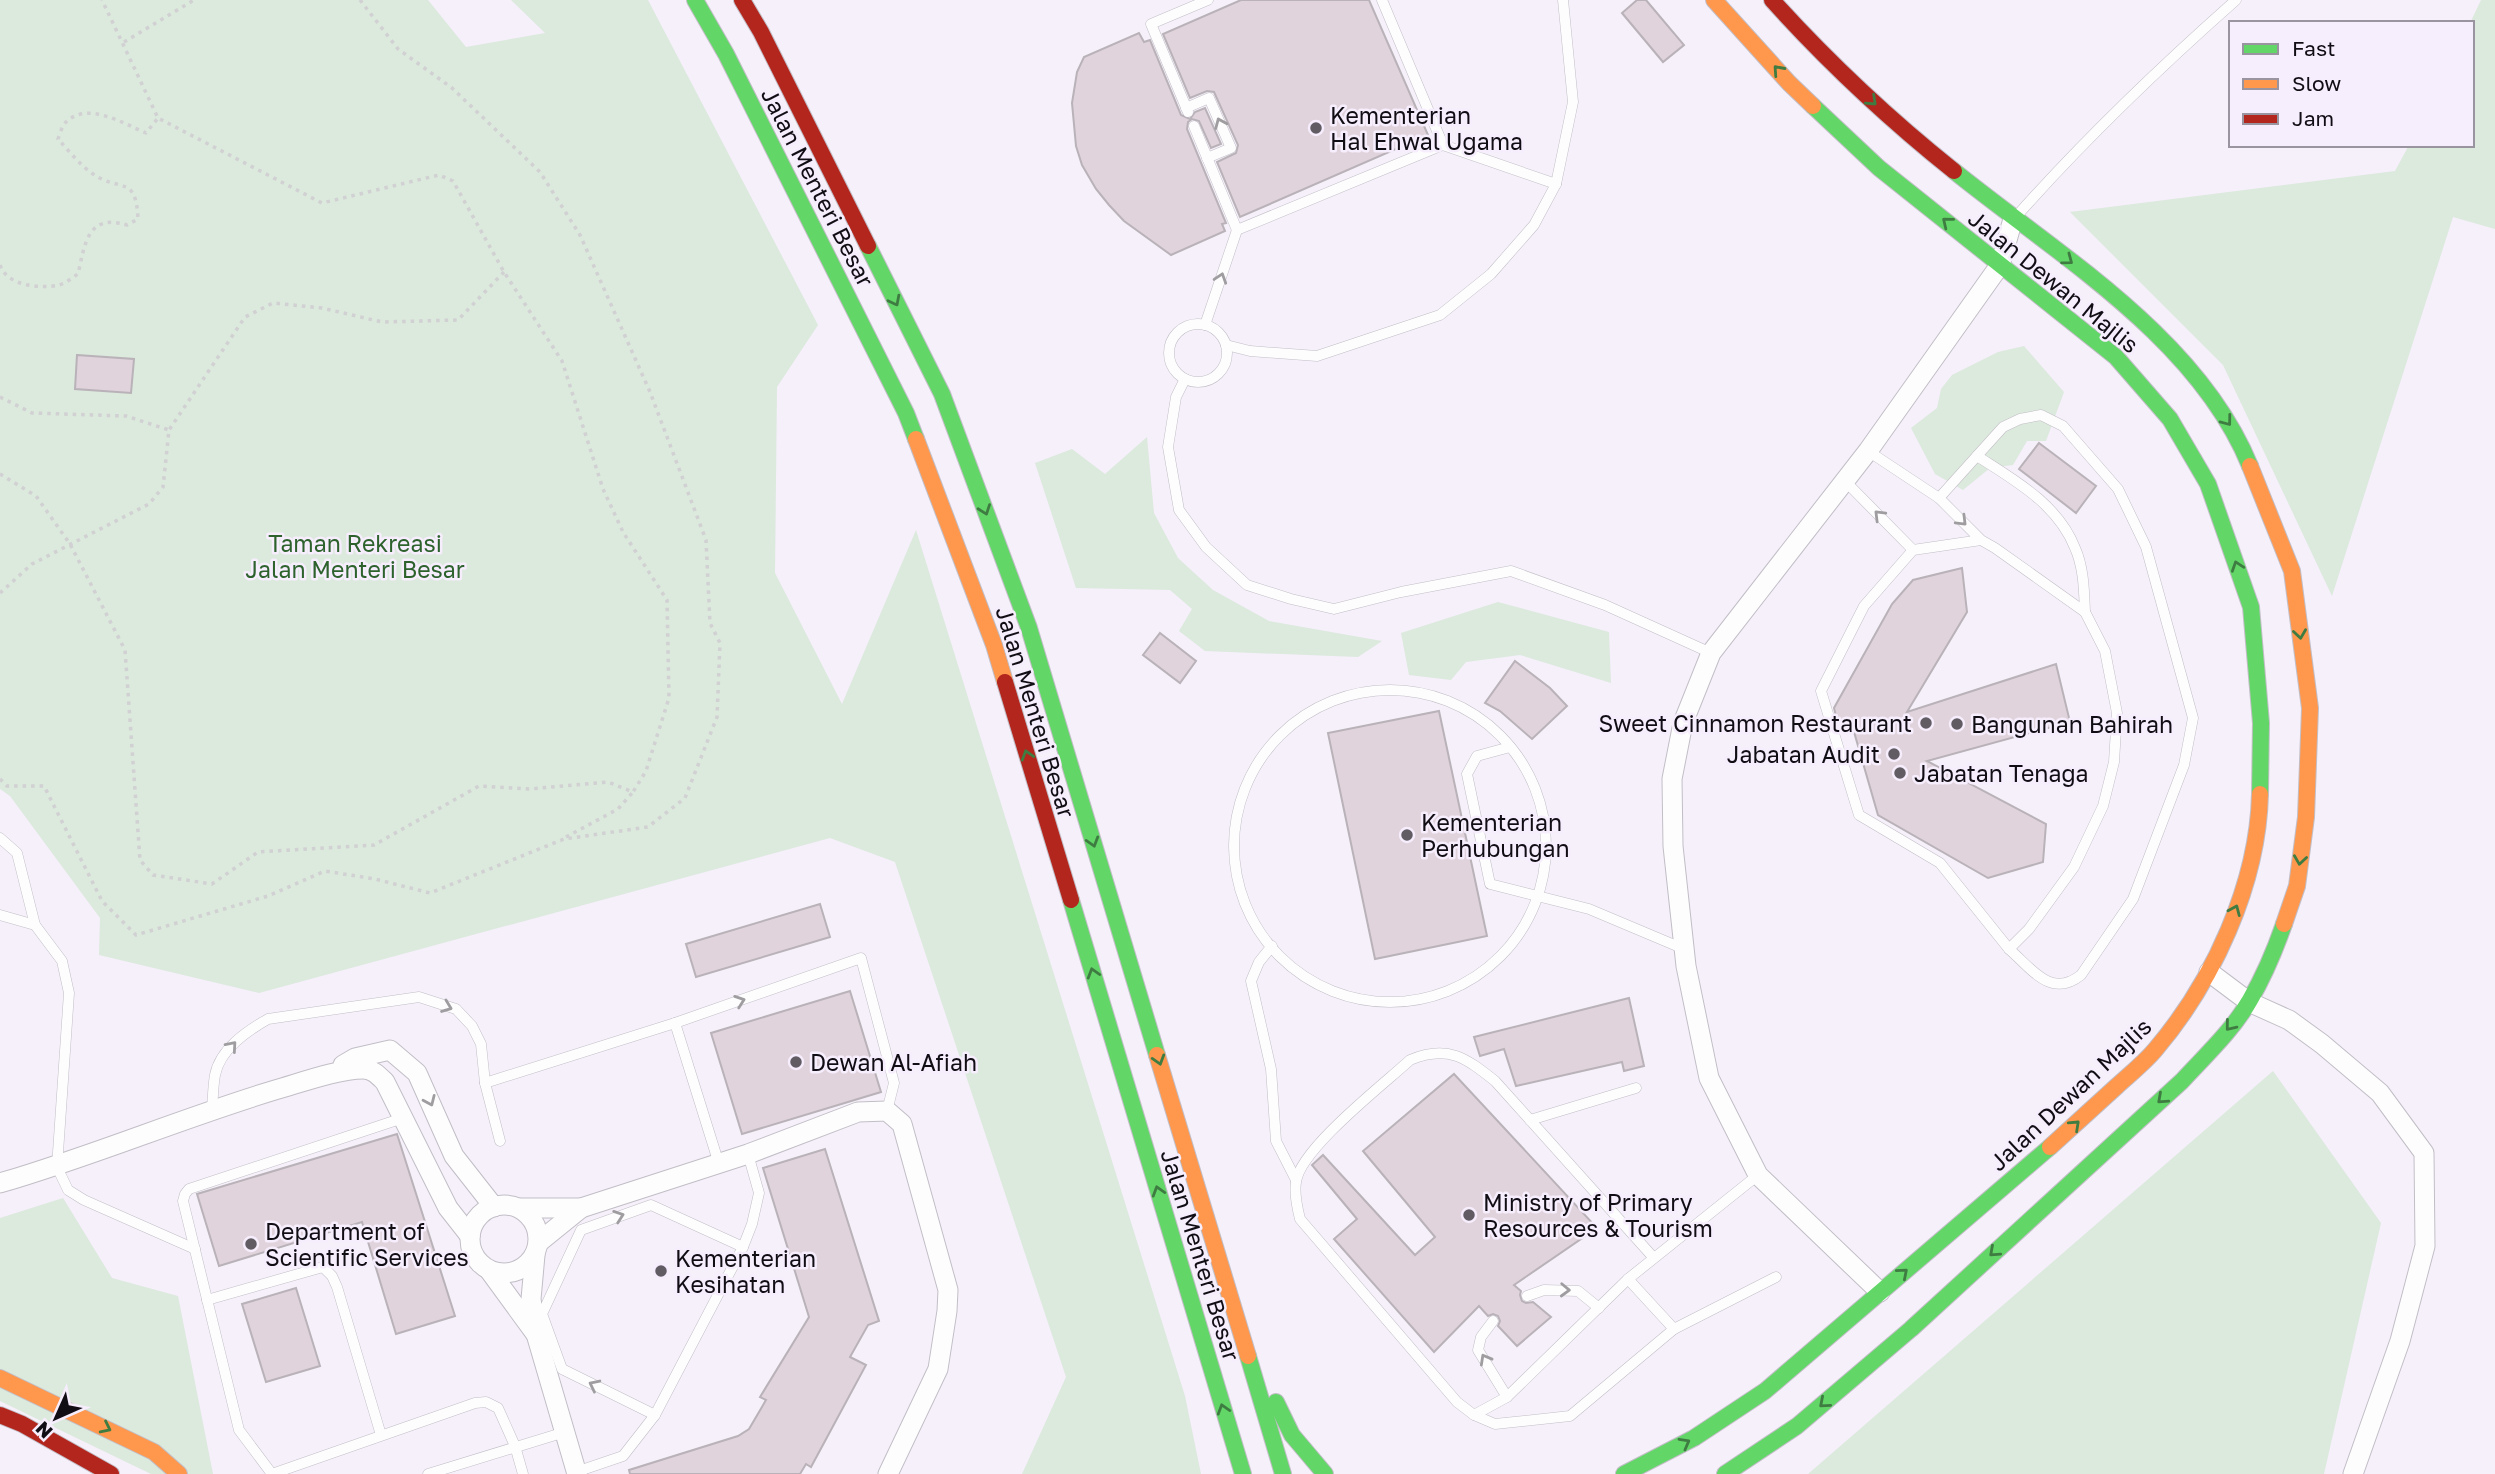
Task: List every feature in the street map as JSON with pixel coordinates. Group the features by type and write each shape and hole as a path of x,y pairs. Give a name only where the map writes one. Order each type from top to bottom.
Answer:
{"street":[{"name":"Jalan Menteri Besar","path":"695,0 732,67 906,413 989,632 1243,1474"},
{"name":"Jalan Menteri Besar","path":"742,0 761,32 935,381 1029,628 1283,1474"},
{"name":"Jalan Dewan Majlis","path":"1624,1474 1694,1438 1765,1391 2059,1139 2184,1024 2248,880 2259,820 2261,723 2251,607 2208,484 2169,419 2116,357 1879,168 1789,83 1714,0"},
{"name":"Jalan Dewan Majlis","path":"1725,1474 1797,1426 1910,1329 2182,1081 2206,1047 2249,1002 2274,952 2297,887 2306,817 2310,708 2292,571 2237,435 2188,368 2126,304 2013,219 1906,132 1808,40 1772,0"},
{"path":"1880,1292 1758,1175 1709,1078 1684,949 1673,846 1672,779 1683,723 1711,653 1868,452 2000,265 2013,219"},
{"path":"2209,972 2249,1002 2289,1020 2322,1044 2380,1093 2424,1153 2424,1246 2400,1341 2353,1474"},
{"path":"320,1077 355,1058 390,1050 417,1073 454,1156 494,1207"},
{"path":"0,1183 57,1167 212,1109 320,1077 364,1069 375,1072 385,1082 448,1208 470,1236"},
{"path":"536,1334 471,1250 470,1236 474,1223 482,1213 507,1205 520,1208 581,1208 748,1154 858,1112 887,1111 902,1124 948,1290 938,1369 888,1474"},
{"path":"520,1208 537,1228 531,1299 536,1334 577,1473"},
{"path":"489,1270 515,1272 527,1265 537,1249 581,1208"},
{"path":"1241,1332 1292,1434 1325,1474"},
{"path":"0,1378 154,1452 179,1474"},
{"path":"0,1415 22,1424 111,1474"},
{"path":"1233,1474 1234,1445"}],"lane":[{"path":"1207,158 1231,148 1209,98 1187,110 1151,24 1208,0"},
{"path":"1382,0 1443,145"},
{"path":"1226,345 1250,351 1317,356 1440,315 1495,269 1534,225 1556,184 1573,102 1563,0"},
{"path":"2013,219 2066,161 2179,50 2236,0"},
{"path":"1194,126 1237,230 1205,325"},
{"path":"1237,230 1443,145 1556,184"},
{"path":"1205,325 1214,329 1226,345 1227,356 1224,367 1217,376 1196,382 1176,373 1169,353 1171,343 1185,327 1205,325"},
{"path":"1185,379 1176,397 1168,447 1179,510 1206,547 1247,584 1291,599 1335,609 1401,592 1511,571 1605,605 1711,653"},
{"path":"1939,498 2003,427 2020,419 2041,415 2063,426 2118,489 2146,547 2193,718 2184,765 2133,899 2081,975 2070,984 2060,985 2045,981 2009,949 1940,863 1859,815 1821,691 1864,606 1913,550 1981,540"},
{"path":"1868,452 1939,498 1981,540 2085,612"},
{"path":"1976,456 2021,484 2054,513 2075,547 2083,580 2085,612 2105,650 2117,713 2114,762 2103,806 2074,867 2029,929 2009,949"},
{"path":"1844,481 1913,550"},
{"path":"1388,689 1430,694 1470,711 1510,747 1528,772 1544,812 1547,855 1539,897 1520,935 1491,966 1455,989 1414,1001 1372,1001 1331,990 1294,968 1264,937 1243,900 1234,858 1236,815 1250,775 1274,740 1307,713 1346,695 1388,689"},
{"path":"1510,747 1477,756 1467,774 1490,884 1589,909 1684,949"},
{"path":"0,838 17,853 35,925 62,961 69,993 57,1167 68,1190 84,1200 195,1250"},
{"path":"0,915 35,925"},
{"path":"1272,946 1259,962 1251,981 1271,1069 1276,1141 1296,1180"},
{"path":"485,1083 675,1023 861,958 894,1083 887,1111"},
{"path":"212,1109 215,1072 227,1051 247,1030 268,1019 419,997 456,1009 472,1026 481,1044 485,1083 500,1141"},
{"path":"675,1023 719,1164"},
{"path":"1653,1258 1495,1081 1466,1058 1426,1054 1410,1060 1321,1141 1303,1163 1296,1180 1296,1202 1300,1219 1457,1402 1474,1415 1495,1424 1570,1416 1674,1329 1776,1277"},
{"path":"1530,1120 1636,1088"},
{"path":"403,1118 189,1189 183,1201 239,1430 272,1474 475,1403 486,1402 498,1408 515,1446 523,1474"},
{"path":"577,1473 623,1456 655,1415 743,1247 752,1224 759,1194 748,1154"},
{"path":"1474,1415 1507,1397 1628,1279 1758,1175"},
{"path":"655,1415 562,1370 542,1314 581,1230 651,1205 743,1247"},
{"path":"207,1300 323,1268 332,1276 337,1287 381,1436"},
{"path":"1628,1279 1674,1329"},
{"path":"1527,1296 1544,1290 1577,1291 1599,1308"},
{"path":"1493,1321 1480,1337 1479,1350 1507,1397"},
{"path":"435,1473 565,1432"}],"path":[{"path":"0,779 7,786 44,786 102,901 135,935 268,896 325,871 375,879 430,893 564,839 618,809 633,792 646,771 669,698 667,600 623,532 603,489 562,361 504,272 453,181 439,175 322,203 158,118 102,0"},
{"path":"123,42 194,0"},
{"path":"360,0 398,49 453,88 540,172 580,235 650,392 706,540 710,624 720,643 717,717 685,798 648,827 564,839"},
{"path":"0,265 8,276 22,284 62,284 78,274 90,232 99,224 111,220 127,225 138,219 137,198 129,188 104,181 91,173 58,139 65,123 79,115 100,114 146,133 158,118"},
{"path":"0,593 32,564 149,504 163,487 169,430 245,317 273,303 322,308 382,322 458,320 504,272"},
{"path":"0,397 32,413 126,416 169,430"},
{"path":"0,474 36,496 71,544 125,650 140,860 153,875 212,884 258,852 374,845 479,786 530,789 608,782 633,792"}],"green space":[{"name":"Taman Rekreasi Jalan Menteri Besar","path":"0,0 428,0 466,47 545,33 511,0 648,0 818,325 777,387 775,573 842,704 916,530 1185,1396 1201,1474 1022,1474 1066,1377 895,862 830,838 259,993 99,955 100,918 10,796 0,789"},
{"path":"2481,0 2495,0 2495,229 2453,217 2332,596 2223,365 2070,212 2395,171 2408,147 2474,147 2474,21 2471,21"},
{"path":"2024,346 2064,392 2046,441 2027,441 2013,465 1990,468 1963,490 1935,474 1911,428 1937,408 1941,389 1952,375 1998,352"},
{"path":"1147,437 1154,513 1178,558 1213,590 1269,621 1382,641 1358,657 1205,651 1179,631 1192,609 1170,590 1076,588 1035,463 1072,449 1105,474"},
{"path":"1498,602 1609,632 1611,683 1520,655 1466,662 1451,680 1409,675 1401,633"},
{"path":"2273,1071 2381,1223 2324,1474 1808,1474"},
{"path":"63,1198 112,1278 178,1296 213,1474 151,1474 0,1401 0,1218"}],"building":[{"name":"Kementerian Hal Ehwal Ugama","path":"1241,0 1369,0 1428,135 1240,217 1217,162 1236,153 1238,145 1214,92 1207,91 1190,98 1163,34"},
{"path":"1637,0 1646,0 1684,45 1663,62 1622,13"},
{"path":"1139,33 1144,42 1150,40 1181,115 1190,119 1195,112 1205,108 1221,144 1211,148 1199,121 1192,119 1188,122 1187,129 1226,223 1222,224 1225,231 1171,255 1124,221 1109,205 1082,165 1076,146 1072,103 1077,72 1084,57"},
{"path":"77,355 134,359 131,393 75,389"},
{"path":"2039,443 2096,486 2076,513 2019,469"},
{"name":"Bangunan Bahirah","path":"1962,568 1967,612 1907,712 2056,664 2070,722 1927,761 2046,824 2043,862 1988,878 1878,815 1852,725 1836,716 1834,708 1892,604 1913,580"},
{"path":"1160,633 1196,661 1180,683 1143,655"},
{"path":"1515,661 1550,688 1567,706 1532,739 1500,711 1485,703"},
{"name":"Kementerian Perhubungan","path":"1439,711 1487,936 1375,959 1328,733"},
{"path":"820,904 830,937 696,977 686,944"},
{"name":"Dewan Al-Afiah","path":"850,991 881,1092 742,1134 711,1033"},
{"path":"1629,998 1644,1066 1624,1071 1622,1062 1516,1086 1504,1049 1480,1056 1474,1037"},
{"name":"Ministry of Primary Resources & Tourism","path":"1454,1074 1597,1228 1514,1285 1521,1291 1522,1301 1533,1302 1551,1317 1517,1346 1498,1326 1498,1316 1488,1316 1479,1306 1434,1352 1334,1239 1357,1219 1312,1165 1323,1155 1415,1255 1435,1237 1363,1151"},
{"name":"Department of Scientific Services","path":"397,1134 455,1316 396,1334 362,1222 219,1266 197,1194"},
{"path":"825,1149 879,1321 868,1325 850,1357 866,1365 811,1467 806,1464 800,1474 630,1474 629,1470 738,1436 749,1429 766,1400 760,1397 809,1317 763,1168"},
{"path":"296,1288 320,1366 266,1382 242,1304"}],"traffic: fast":[{"path":"695,0 726,54 906,413 916,439"},
{"path":"1813,106 1879,168 2116,357 2170,419 2208,484 2251,607 2261,723 2260,794"},
{"path":"1954,171 2122,302 2161,339 2196,378 2227,420 2250,466"},
{"path":"868,246 942,394 1029,628 1157,1055"},
{"path":"1071,900 1243,1474"},
{"path":"1725,1474 1797,1426 1911,1329 2182,1081 2243,1011 2265,972 2284,924"},
{"path":"1624,1474 1694,1438 1765,1391 2050,1147"},
{"path":"1248,1356 1283,1474"},
{"path":"1276,1402 1292,1435 1325,1474"}],"traffic: slow":[{"path":"1714,0 1813,106"},
{"path":"916,439 994,645 1005,682"},
{"path":"2250,466 2292,571 2310,708 2306,817 2297,886 2284,924"},
{"path":"2050,1147 2151,1055 2196,994 2213,963 2241,897 2251,862 2260,794"},
{"path":"1157,1055 1248,1356"},
{"path":"0,1378 154,1452 179,1474"}],"traffic: jam":[{"path":"742,0 761,32 868,246"},
{"path":"1772,0 1860,89 1954,171"},
{"path":"1005,682 1071,900"},
{"path":"0,1415 22,1424 111,1474"}],"place":[{"name":"Kementerian Hal Ehwal Ugama","path":"1316,128"},
{"name":"Sweet Cinnamon Restaurant","path":"1926,723"},
{"name":"Bangunan Bahirah","path":"1957,724"},
{"name":"Jabatan Audit","path":"1894,754"},
{"name":"Jabatan Tenaga","path":"1900,773"},
{"name":"Kementerian Perhubungan","path":"1407,835"},
{"name":"Dewan Al-Afiah","path":"796,1062"},
{"name":"Ministry of Primary Resources & Tourism","path":"1469,1215"},
{"name":"Department of Scientific Services","path":"251,1244"},
{"name":"Kementerian Kesihatan","path":"661,1271"}]}
